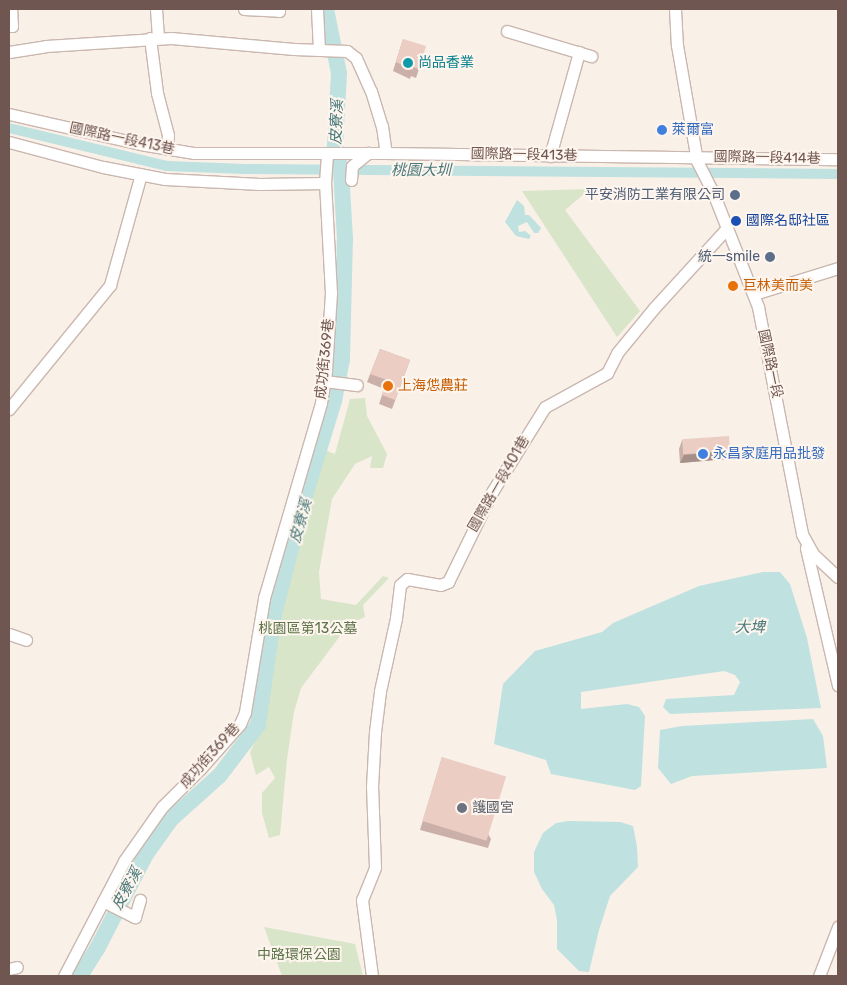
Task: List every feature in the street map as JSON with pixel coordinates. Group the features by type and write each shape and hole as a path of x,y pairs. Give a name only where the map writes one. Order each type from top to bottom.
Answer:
{"street":[{"path":"9,26 12,26 11,9"},
{"path":"156,9 154,38 157,93 168,135 167,149"},
{"path":"244,9 279,11 280,9"},
{"path":"317,9 322,50"},
{"path":"675,9 677,45 697,159"},
{"path":"507,31 591,56"},
{"path":"9,52 46,46 154,38 322,50 347,50 356,58 371,91 382,126 386,153"},
{"path":"550,156 579,52"},
{"name":"國際路一段413巷","path":"9,114 167,149 224,155 386,153 697,159"},
{"path":"9,142 103,167 166,179 260,184 325,183"},
{"name":"成功街369巷","path":"64,976 105,902 124,861 162,807 200,769 240,724 245,712 264,598 321,403 325,381 331,293 325,183 327,153"},
{"path":"351,180 352,166 368,153"},
{"name":"國際路一段414巷","path":"697,159 838,159"},
{"name":"國際路一段","path":"697,159 712,190 754,294 806,544 838,685"},
{"path":"9,409 110,285 141,174"},
{"name":"國際路一段401巷","path":"372,976 362,900 374,868 372,787 375,732 380,691 396,618 400,585 407,578 440,585 448,582 492,492 545,407 607,373 618,353 654,308 727,228"},
{"path":"754,294 838,268"},
{"path":"325,381 357,385"},
{"name":"國際路一段","path":"806,544 813,554 838,577"},
{"path":"9,634 26,640"},
{"path":"105,902 135,917 140,900"},
{"path":"819,976 838,927"}],"green space":[{"path":"590,189 565,210 640,311 617,337 522,191"},
{"name":"桃園區第13公墓","path":"365,398 367,416 387,454 383,468 370,468 372,456 355,464 332,499 319,572 321,599 356,605 383,576 389,578 363,605 365,617 349,624 301,688 294,712 287,759 280,835 269,838 262,813 262,793 275,778 269,767 256,775 250,752 263,725 279,613 325,450 335,454 350,399"},
{"name":"中路環保公園","path":"264,927 355,944 363,976 282,976"}],"water":[{"path":"517,200 524,206 525,215 529,215 541,228 538,233 534,233 527,222 518,226 519,232 525,231 531,236 529,239 516,236 505,222"},
{"name":"大埤","path":"763,572 780,572 790,584 807,638 821,708 670,714 663,707 666,699 734,695 740,682 735,675 724,671 581,692 581,709 627,704 639,707 645,716 641,786 635,790 551,774 546,760 494,744 503,684 535,651 602,632 613,623 699,586"},
{"path":"813,719 823,736 827,768 692,776 671,784 658,768 660,730 682,726"},
{"path":"568,821 620,822 633,826 637,847 638,867 610,896 599,930 589,972 579,971 557,949 557,920 554,905 542,889 534,872 534,852 543,833 556,823"}],"building":[{"name":"尚品香業","path":"403,39 426,46 419,69 413,67 413,70 396,62"},
{"name":"上海怹農莊","path":"380,349 410,360 395,400 382,395 387,380 370,374"},
{"path":"729,436 730,451 683,454 682,439"},
{"name":"護國宮","path":"442,757 506,777 486,841 422,821"}],"waterway":[{"name":"皮寮溪","path":"80,976 97,949 146,854 171,819 220,775 258,725 274,614 304,499 334,401 342,359 345,239 341,170 335,147 339,73 326,9"},
{"name":"桃園大圳","path":"9,128 167,166 245,169 838,174"}],"place":[{"name":"尚品香業","path":"408,63"},
{"name":"萊爾富","path":"662,130"},
{"name":"平安消防工業有限公司","path":"735,195"},
{"name":"國際名邸社區","path":"736,221"},
{"name":"統一smile","path":"770,257"},
{"name":"巨林美而美","path":"733,286"},
{"name":"上海怹農莊","path":"388,386"},
{"name":"永昌家庭用品批發","path":"703,454"},
{"name":"護國宮","path":"462,808"}]}
